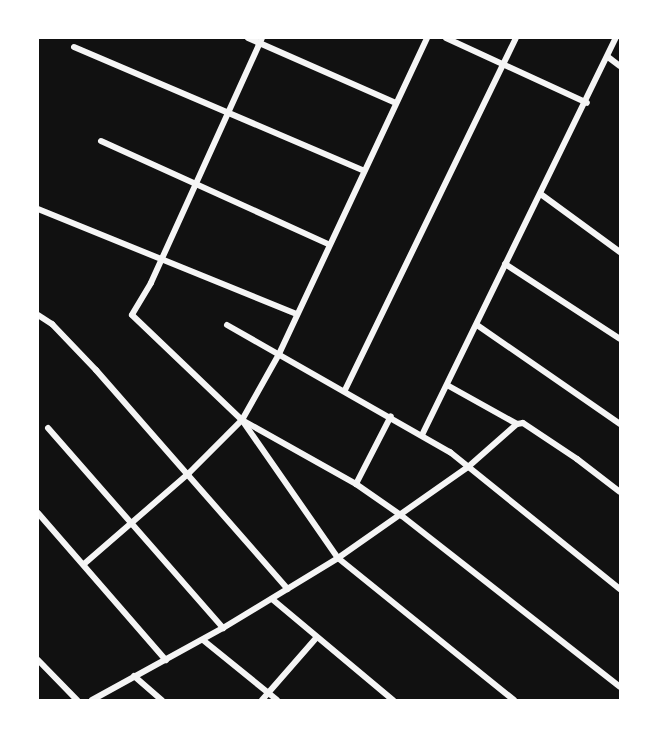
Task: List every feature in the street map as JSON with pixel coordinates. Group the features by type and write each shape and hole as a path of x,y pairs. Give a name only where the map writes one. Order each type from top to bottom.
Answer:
{"street":[{"path":"248,38 261,40 394,102"},
{"path":"84,564 189,473 242,420 279,354 394,102 427,38"},
{"path":"446,38 587,103"},
{"path":"345,390 516,38"},
{"path":"422,435 587,103 616,38"},
{"path":"261,40 230,113 194,183 162,258 132,309 135,321 242,420 338,558 514,700"},
{"path":"74,47 363,170"},
{"path":"608,57 621,66"},
{"path":"101,141 328,244"},
{"path":"542,195 621,252"},
{"path":"38,209 297,314"},
{"path":"505,264 621,339"},
{"path":"38,315 52,324 189,473 288,589"},
{"path":"227,325 422,435 468,467 621,589"},
{"path":"477,325 621,424"},
{"path":"447,385 517,424"},
{"path":"356,484 391,416"},
{"path":"242,420 356,484 402,516 621,687"},
{"path":"92,700 203,640 338,558 402,516 468,467 517,424 523,423 621,492"},
{"path":"48,428 223,628"},
{"path":"38,513 166,660"},
{"path":"272,599 393,700"},
{"path":"262,700 316,638"},
{"path":"203,640 277,700"},
{"path":"38,660 77,700"},
{"path":"134,676 162,700"}]}
